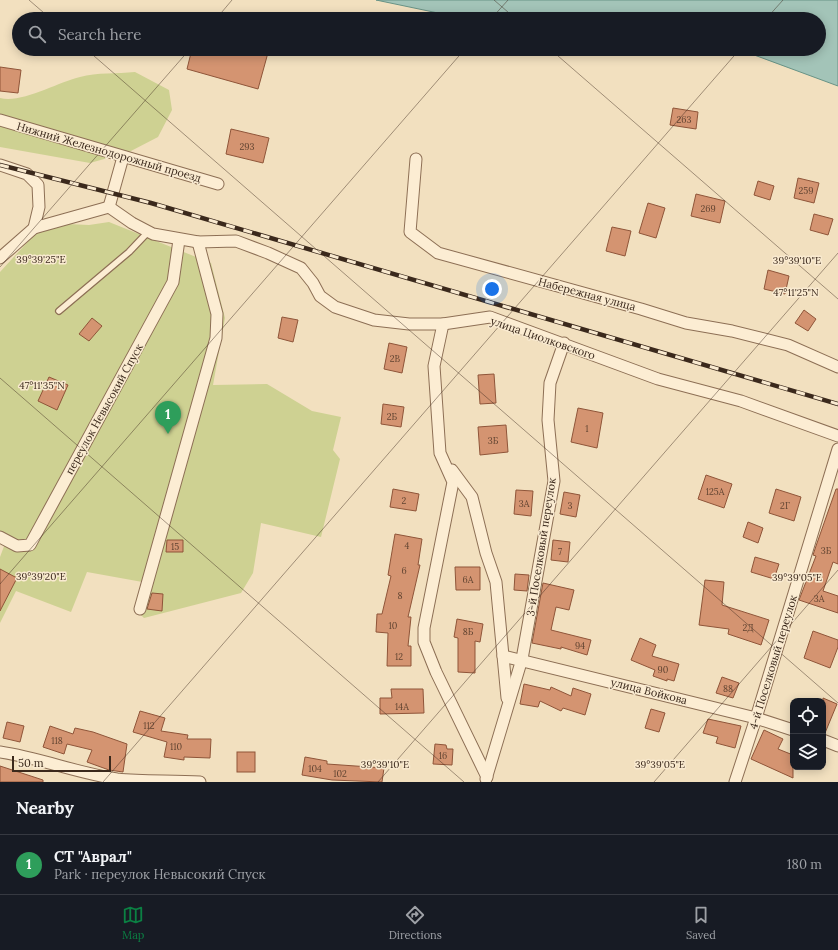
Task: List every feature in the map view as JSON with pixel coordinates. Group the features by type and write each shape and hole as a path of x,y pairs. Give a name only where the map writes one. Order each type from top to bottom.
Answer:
{"street":[{"name":"Нижний Железнодорожный проезд","path":"0,120 218,184"},
{"path":"0,258 34,228 109,207 122,157"},
{"name":"Набережная улица","path":"416,159 410,232 438,253 641,309 686,323 732,331 788,345 838,367"},
{"path":"0,165 27,174 38,185 39,207 34,228"},
{"name":"улица Циолковского","path":"109,207 148,232 179,240 198,242 236,241 301,268 313,283 320,296 342,309 374,320 409,324 443,324 490,317 564,343 658,379 741,401 838,436"},
{"name":"переулок Невысокий Спуск","path":"0,537 17,546 30,545 173,282 179,240"},
{"path":"140,609 216,338 217,314 198,242"},
{"name":"3-й Поселковый переулок","path":"443,324 434,366 440,452 453,482 424,628 424,642 436,672 486,780"},
{"name":"3-й Поселковый переулок","path":"486,780 522,659 554,481 548,420 550,383 564,343"},
{"name":"4-й Поселковый переулок","path":"735,782 838,449"},
{"name":"3-й Поселковый переулок","path":"440,452 472,497 486,553 496,582 508,703"},
{"name":"улица Войкова","path":"503,656 522,659 756,718 790,729"},
{"path":"826,741 838,746"},
{"path":"0,752 27,756 97,775 119,779 200,782"}],"lane":[{"path":"59,311 129,252 148,232"}],"green space":[{"path":"135,72 169,90 172,110 158,137 129,152 90,163 0,147 0,98 18,98 40,92 87,75"},
{"path":"109,222 211,263 225,318 213,385 267,384 312,411 341,417 333,450 340,459 321,537 261,523 253,573 241,593 144,618 141,615 148,583 87,572 71,612 16,591 0,623 0,557 6,541 0,538 0,272 45,223 89,225"}],"water":[{"path":"376,0 838,0 838,86 757,56 826,56 826,12 433,12"}],"building":[{"path":"190,56 267,56 258,89 187,69"},
{"path":"0,67 21,70 18,93 0,91"},
{"path":"673,108 698,112 696,129 670,125"},
{"path":"231,129 269,138 263,163 226,154"},
{"path":"798,178 819,183 814,203 794,198"},
{"path":"758,181 774,186 770,200 754,195"},
{"path":"696,194 725,201 720,223 691,216"},
{"path":"648,203 665,208 656,238 639,233"},
{"path":"814,214 833,219 828,235 810,230"},
{"path":"612,227 631,231 625,256 606,251"},
{"path":"768,270 789,276 785,294 764,289"},
{"path":"804,310 816,319 808,331 795,323"},
{"path":"282,317 298,320 293,342 278,338"},
{"path":"92,318 102,326 89,341 79,334"},
{"path":"389,343 407,347 402,373 384,369"},
{"path":"494,374 496,403 480,404 478,375"},
{"path":"49,377 68,385 57,410 38,401"},
{"path":"383,404 404,407 401,427 381,424"},
{"path":"578,408 603,413 597,448 571,442"},
{"path":"506,425 508,452 480,455 478,427"},
{"path":"706,475 732,484 724,508 698,499"},
{"path":"393,489 419,494 416,511 390,507"},
{"path":"776,489 801,497 794,521 769,513"},
{"path":"836,489 838,489 838,564 833,562 823,591 838,596 838,613 799,600 816,556 813,555"},
{"path":"516,490 533,491 531,516 514,514"},
{"path":"564,492 580,495 576,517 560,514"},
{"path":"748,522 763,528 758,543 743,537"},
{"path":"395,534 422,539 418,565 420,565 408,617 411,617 408,646 411,646 411,666 387,666 388,633 376,632 377,614 382,614 391,576 388,575"},
{"path":"167,540 183,540 183,552 166,552"},
{"path":"553,540 570,542 568,562 551,560"},
{"path":"755,557 779,564 774,579 751,572"},
{"path":"455,567 480,567 480,590 456,590"},
{"path":"0,569 17,578 0,611"},
{"path":"515,574 529,575 527,591 514,590"},
{"path":"705,580 724,582 722,605 769,620 761,645 728,634 729,629 699,625"},
{"path":"543,583 574,590 569,610 556,607 551,630 591,640 587,655 561,647 561,649 532,643"},
{"path":"152,593 163,594 162,611 147,609"},
{"path":"457,619 483,624 480,642 475,641 475,673 458,672 458,638 454,637"},
{"path":"813,631 838,640 838,647 830,668 804,658"},
{"path":"640,638 656,645 652,656 679,664 674,681 667,679 667,681 653,676 655,670 631,660"},
{"path":"722,677 739,683 733,698 716,693"},
{"path":"524,684 550,690 551,687 571,696 573,688 591,694 585,715 563,708 561,711 540,701 538,707 520,704"},
{"path":"391,689 423,689 424,713 380,714 380,698 392,698"},
{"path":"826,699 837,704 826,731"},
{"path":"651,709 665,713 659,732 645,728"},
{"path":"140,711 165,718 161,731 188,735 187,739 211,739 210,758 184,757 184,760 164,757 167,742 133,732"},
{"path":"708,719 741,726 735,748 716,743 718,737 703,733"},
{"path":"7,722 24,726 20,742 3,738"},
{"path":"50,726 73,734 75,728 93,732 127,744 123,772 109,770 87,762 92,750 67,744 64,754 43,747"},
{"path":"764,730 783,739 778,749 790,754 790,770 793,770 793,778 751,759"},
{"path":"435,744 446,745 447,749 453,749 452,765 433,764"},
{"path":"237,752 255,752 255,772 237,772"},
{"path":"305,757 327,761 327,764 384,768 382,782 332,780 302,775"},
{"path":"0,766 43,780 43,782 0,782"}],"railway":[{"path":"0,165 151,203 838,404"}],"place":[{"name":"СТ \"Аврал\"","path":"168,434"}]}
